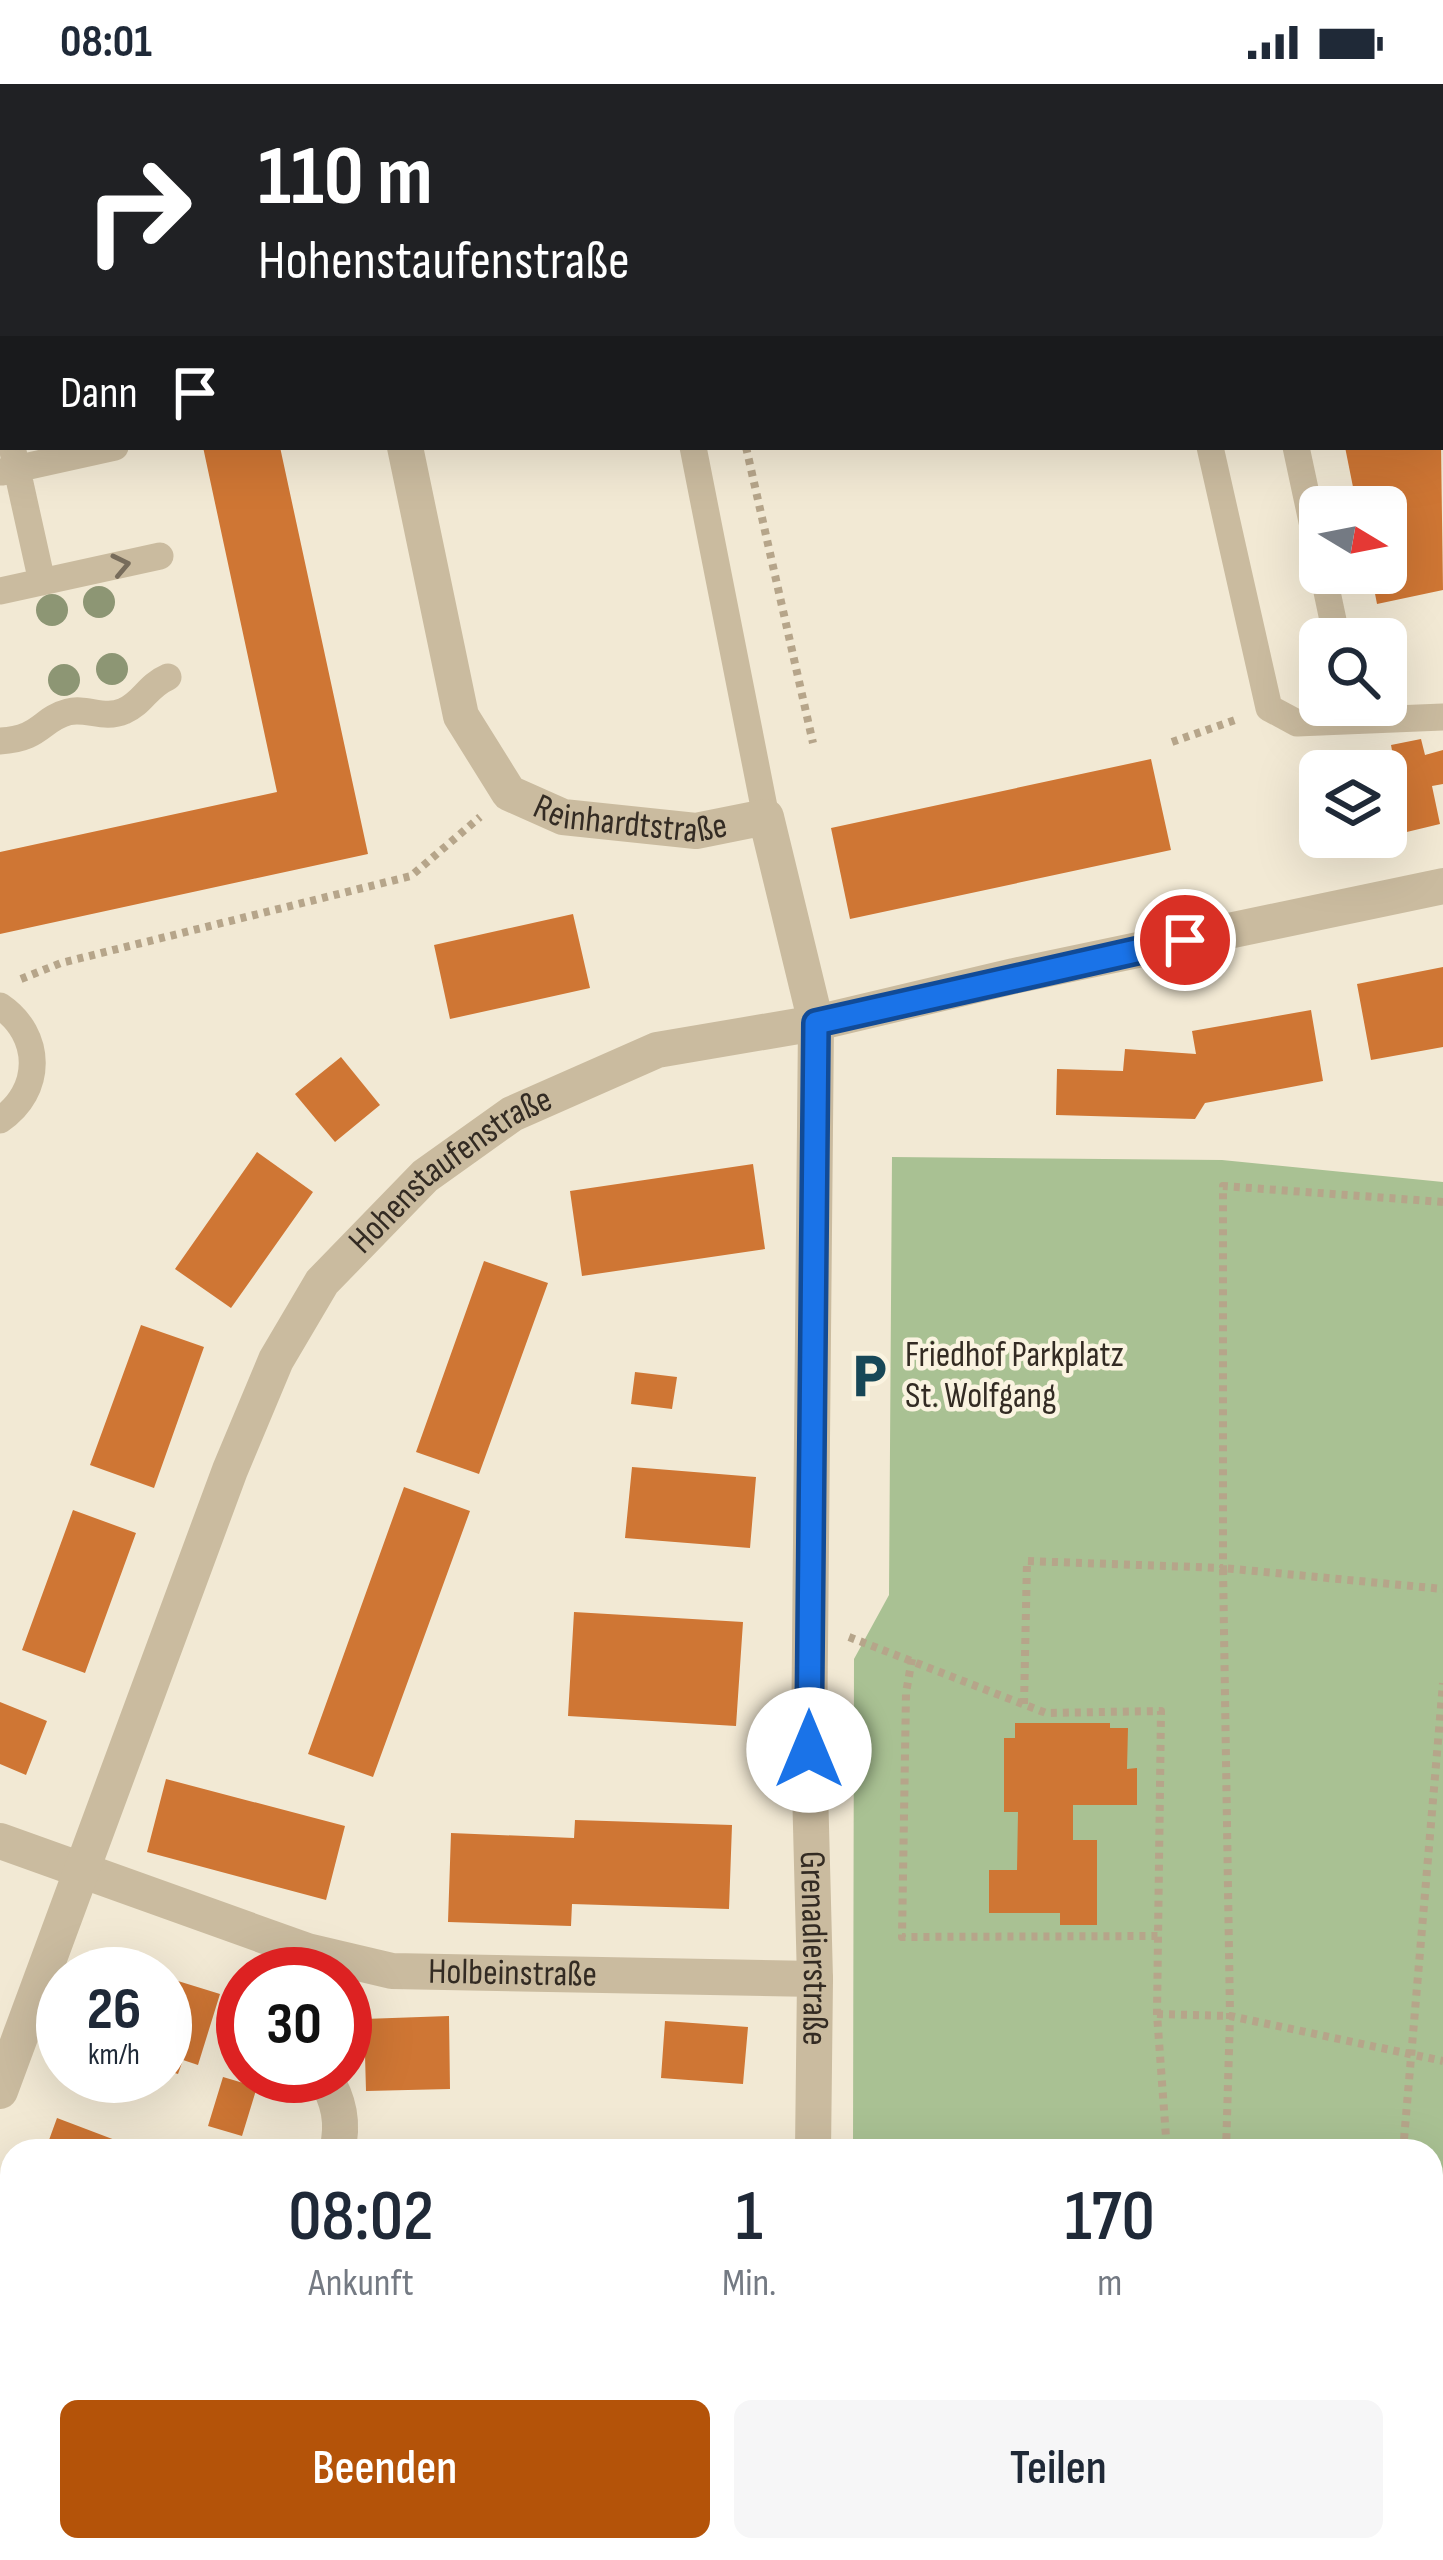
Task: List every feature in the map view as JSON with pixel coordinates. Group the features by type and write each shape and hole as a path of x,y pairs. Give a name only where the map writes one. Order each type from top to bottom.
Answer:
{"street":[{"name":"Reinhardtstraße","path":"406,450 461,716 508,793 563,818 696,832 766,817 816,1023"},
{"name":"Hohenstaufenstraße","path":"0,2091 230,1470 276,1360 322,1282 425,1176 512,1114 657,1050 816,1023 1014,976 1443,886"},
{"name":"Grenadierstraße","path":"813,2139 810,1630 816,1023"},
{"name":"Holbeinstraße","path":"0,1840 266,1947"},
{"name":"Holbeinstraße","path":"372,1969 815,1979"},
{"path":"338,2103 340,2139"}],"lane":[{"path":"42,582 10,463 96,450"},
{"path":"694,450 766,817"},
{"path":"1211,450 1269,708 1299,723"},
{"path":"1297,450 1304,486"},
{"path":"0,591 160,556"},
{"path":"0,741 26,738 63,713 119,713 140,700 151,685 168,677"},
{"path":"1407,715 1443,717"},
{"path":"0,1006 14,1015 26,1033 33,1074 26,1095 0,1120"}],"path":[{"path":"747,450 813,743"},
{"path":"1172,742 1269,708"},
{"path":"0,988 61,963 411,876 508,793"},
{"path":"1226,2139 1230,2016 1222,1186 1443,1202"},
{"path":"1024,1704 1027,1561 1223,1568 1443,1589"},
{"path":"810,1630 865,1640 1046,1713 1161,1711 1157,2014 1166,2139"},
{"path":"912,1659 905,1694 902,1937 1158,1936"},
{"path":"1404,2139 1443,1683"},
{"path":"1157,2014 1230,2016 1443,2061"}],"green space":[{"path":"892,1157 1222,1160 1443,1182 1443,2139 853,2139 854,1659 889,1595"}],"building":[{"path":"204,450 281,450 368,854 0,934 0,852 277,792"},
{"path":"1346,450 1441,450 1443,590 1377,604 1375,594 1407,594 1407,486 1353,486"},
{"path":"1421,739 1425,755 1443,750 1443,784 1432,786 1440,824 1407,832 1407,750 1392,750 1391,745"},
{"path":"1151,759 1171,850 850,919 831,828"},
{"path":"573,914 590,988 450,1019 434,945"},
{"path":"1443,967 1443,1047 1371,1060 1357,984"},
{"path":"1311,1010 1323,1081 1205,1103 1195,1119 1056,1115 1057,1069 1123,1071 1125,1049 1196,1054 1192,1031"},
{"path":"341,1057 380,1105 335,1142 295,1094"},
{"path":"257,1152 313,1192 231,1308 175,1269"},
{"path":"753,1164 765,1249 582,1276 570,1191"},
{"path":"484,1261 548,1283 479,1474 416,1452"},
{"path":"141,1325 204,1347 154,1488 90,1465"},
{"path":"635,1372 677,1377 672,1409 631,1404"},
{"path":"632,1467 756,1477 750,1548 625,1538"},
{"path":"404,1487 470,1511 373,1777 308,1754"},
{"path":"73,1510 136,1533 85,1673 22,1650"},
{"path":"574,1612 743,1622 736,1726 568,1716"},
{"path":"0,1702 47,1721 26,1775 0,1764"},
{"path":"1015,1723 1110,1723 1110,1728 1128,1728 1127,1769 1137,1768 1137,1805 1073,1805 1073,1840 1097,1840 1097,1925 1060,1925 1060,1913 989,1913 989,1870 1017,1870 1018,1812 1004,1812 1004,1738 1015,1738"},
{"path":"166,1779 345,1826 326,1900 147,1852"},
{"path":"575,1820 732,1825 729,1909 572,1904 571,1926 448,1922 451,1833 574,1838"},
{"path":"192,1985 216,1993 198,2065 192,2063"},
{"path":"449,2016 450,2089 372,2091 372,2019"},
{"path":"665,2021 748,2027 743,2084 661,2078"},
{"path":"216,2100 252,2103 242,2136 208,2126"},
{"path":"57,2118 112,2139 49,2139"}],"place":[{"name":"Friedhof Parkplatz St. Wolfgang","path":"869,1376"}],"route":[{"path":"809,1750 816,1023 1185,940"}]}
